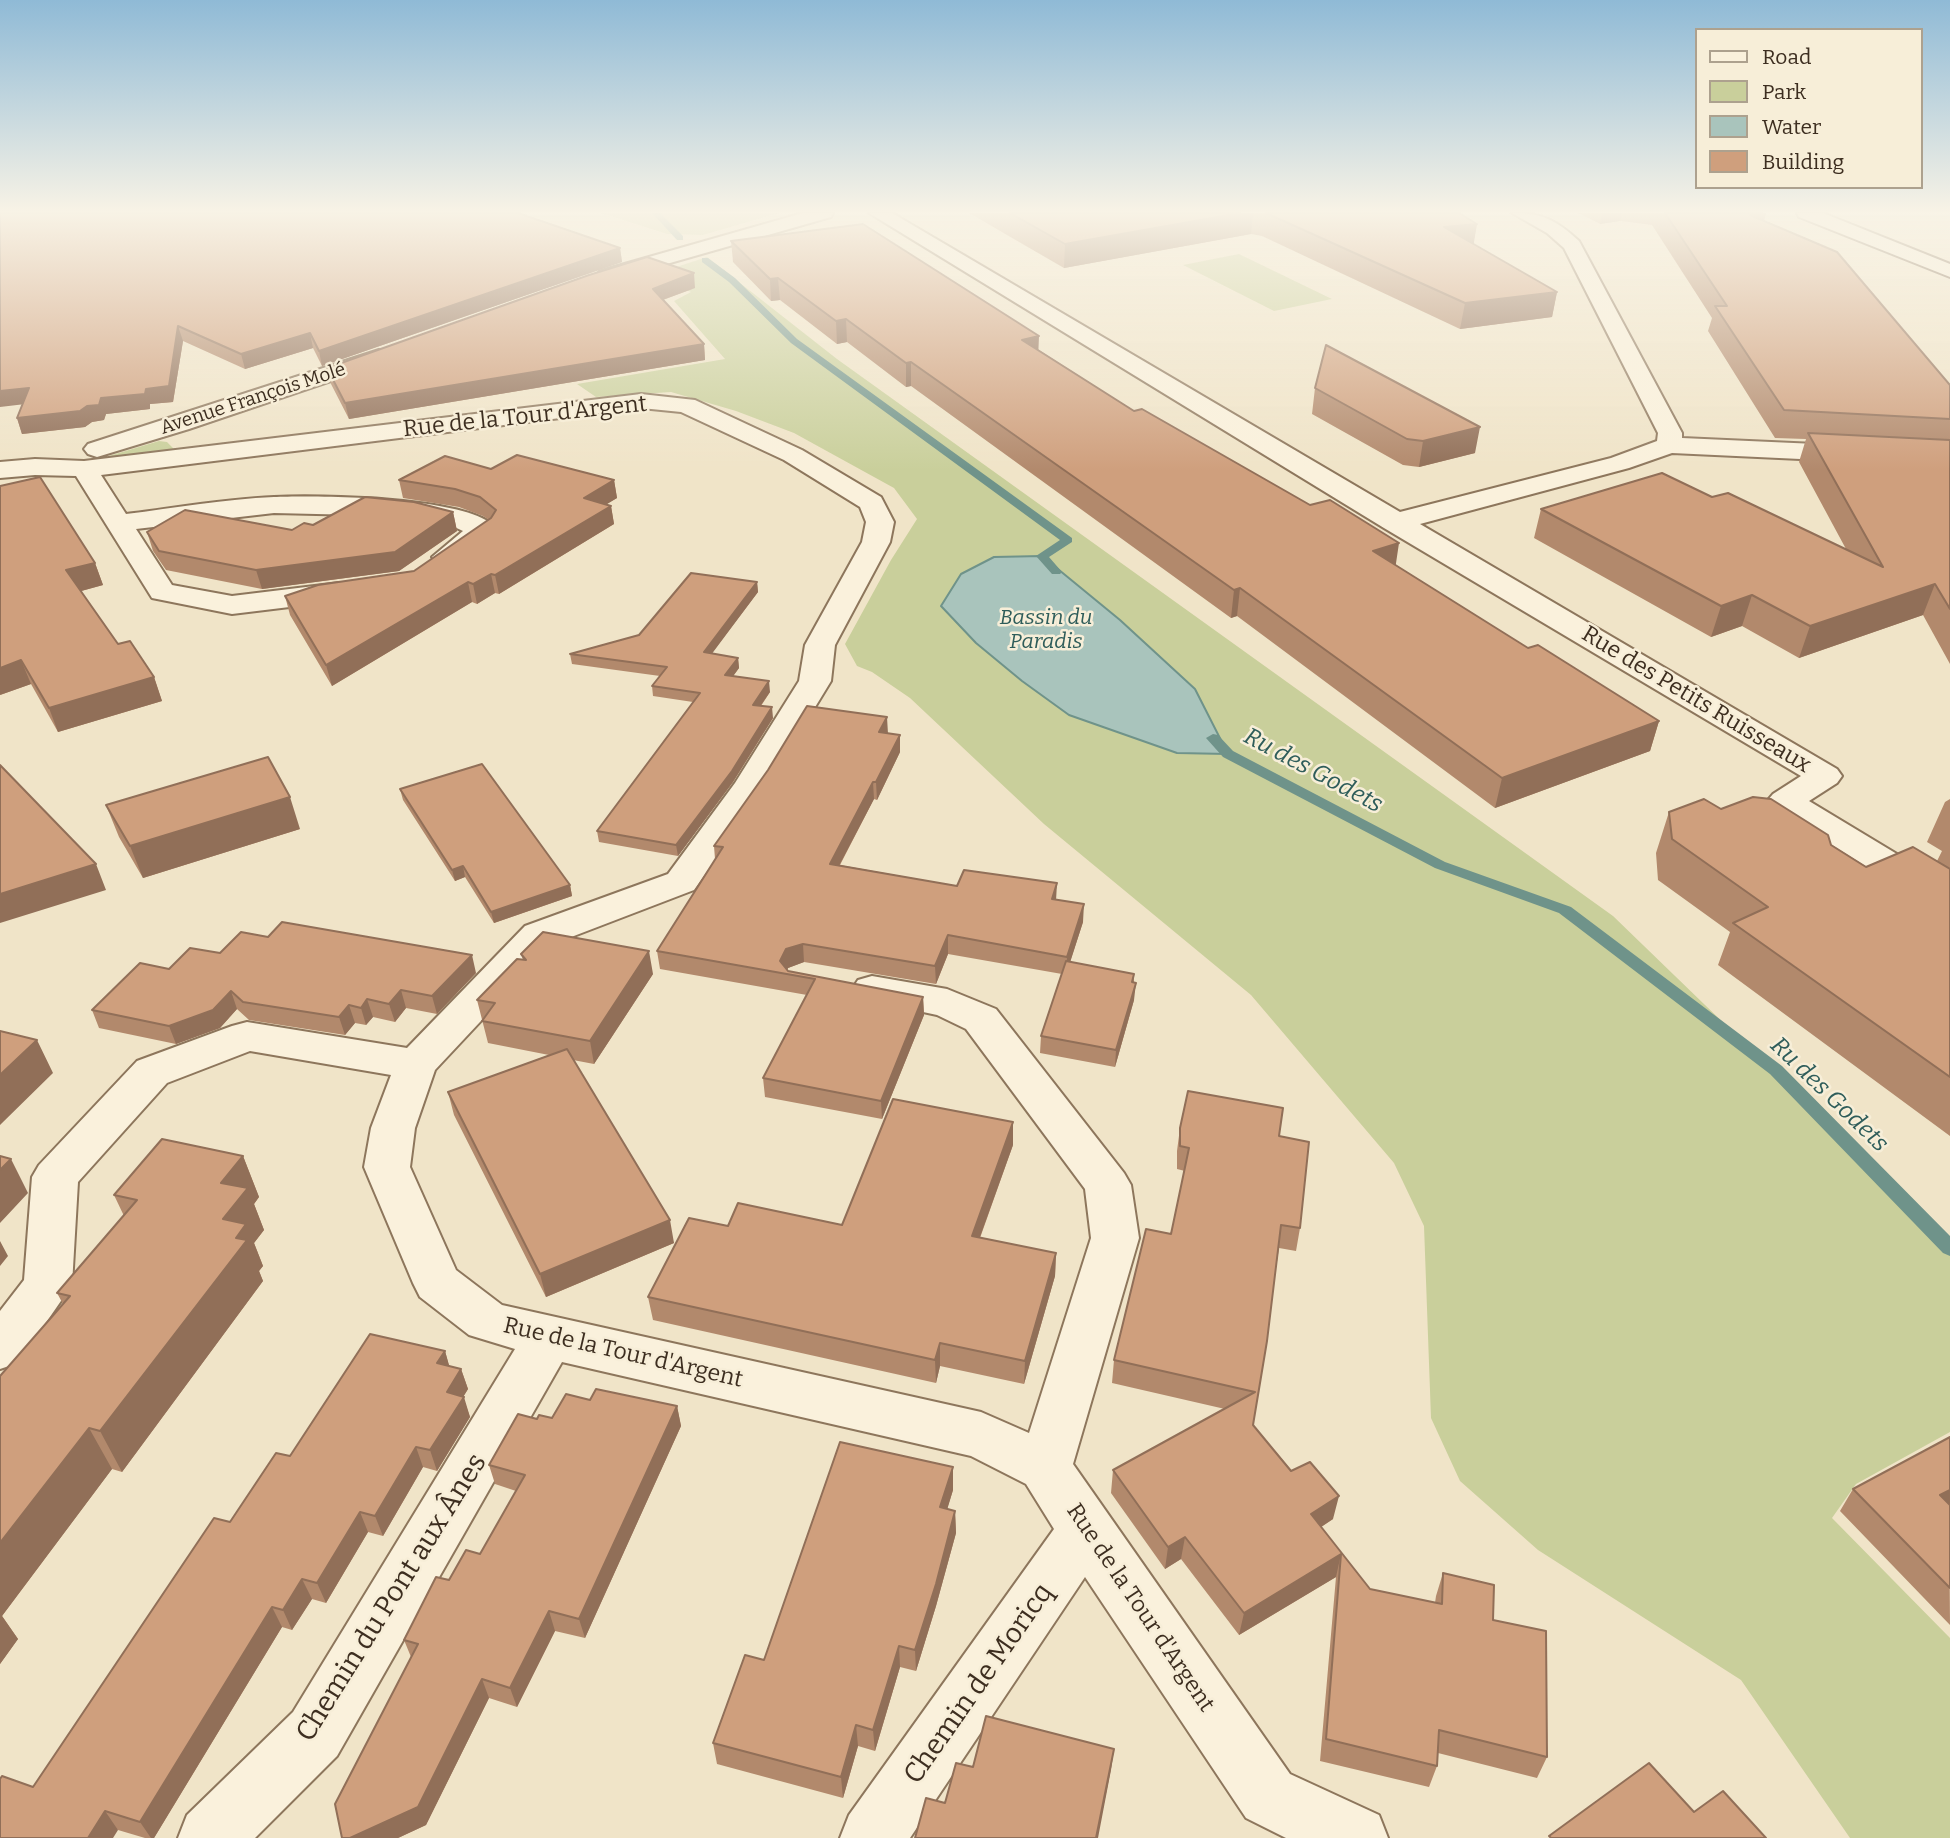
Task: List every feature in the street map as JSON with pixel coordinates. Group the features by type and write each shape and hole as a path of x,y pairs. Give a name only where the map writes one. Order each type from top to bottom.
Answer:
{"street":[{"name":"Rue des Petits Ruisseaux","path":"1021,299 1825,776 1784,801 1950,904"},
{"path":"1600,299 1670,433 1670,445"},
{"name":"Avenue François Molé","path":"12,472 180,424 395,351"},
{"name":"Rue de la Tour d'Argent","path":"12,472 84,469 641,401 686,405 793,455 872,503 880,522 876,542 820,645 816,681 750,786 681,882 539,935 416,1065 393,1128 387,1167 437,1283 487,1321 549,1338 981,1435 1045,1467 1085,1530 1268,1796 1356,1838"},
{"path":"180,424 200,443 231,451"},
{"path":"1394,522 1620,463 1670,445 1950,458"},
{"path":"84,469 162,592 232,605 367,589"},
{"path":"119,523 274,505 401,508 455,517 483,529 427,570"},
{"path":"829,982 947,1003 981,1019 1108,1185 1115,1238 1045,1467"},
{"path":"0,1348 48,1285 55,1177 152,1072 247,1035 416,1065"},
{"name":"Chemin du Pont aux Ânes","path":"209,1838 315,1734 549,1338"},
{"name":"Chemin de Moricq","path":"872,1838 1085,1530"}],"green space":[{"path":"678,299 760,299 837,359 1613,916 1950,1242 1950,1432 1856,1484 1832,1518 1950,1638 1950,1838 1850,1838 1741,1680 1538,1550 1460,1481 1431,1418 1424,1226 1394,1163 1251,995 1044,824 910,698 872,672 857,666 845,644 917,519 894,488 794,433 736,411 671,392 596,397 577,384 725,359 674,301"},
{"path":"1250,299 1332,299 1274,311"},
{"path":"159,441 167,442 174,449 99,459"}],"water":[{"name":"Bassin du Paradis","path":"1042,556 1120,620 1195,689 1228,754 1177,753 1069,715 976,643 941,606 961,574 994,557"}],"building":[{"path":"0,299 472,299 319,351 310,333 241,354 178,326 169,386 146,389 145,394 101,398 99,405 87,406 80,411 17,418 29,388 0,391"},
{"path":"522,299 662,299 704,344 345,403 327,368"},
{"path":"806,299 981,299 1039,336 1022,340 1134,411 1142,409 1310,505 1330,500 1399,543 1373,551 1528,648 1538,645 1659,721 1502,778 1240,588 1234,590 911,362 906,363 846,319 836,321"},
{"path":"1456,299 1500,299 1465,303"},
{"path":"1722,299 1877,299 1950,385 1950,419 1784,410 1715,306 1727,306"},
{"path":"1326,345 1480,427 1423,441 1407,439 1315,388"},
{"path":"1808,433 1950,440 1950,609 1935,584 1810,626 1752,595 1721,606 1541,509 1662,473 1712,497 1728,493 1883,567"},
{"path":"517,455 614,480 584,498 611,506 495,575 491,574 473,584 468,582 326,665 285,596 318,585 414,571 491,518 496,510 480,497 455,489 399,480 445,456 491,469"},
{"path":"40,477 95,563 66,570 118,644 130,641 154,677 49,708 21,660 0,668 0,486"},
{"path":"365,497 414,502 453,512 395,552 256,570 159,551 147,532 185,510 292,530 304,523 313,525"},
{"path":"691,573 757,582 704,652 738,658 725,675 769,681 753,705 772,707 732,771 676,845 597,831 700,693 652,686 667,667 570,654 639,635"},
{"path":"807,706 887,717 879,732 900,735 830,864 957,886 964,870 1057,883 1052,899 1084,904 1067,957 948,935 935,966 803,944 786,949 780,961 788,971 923,997 881,1101 763,1078 815,979 657,951 723,847 714,846 768,770"},
{"path":"268,757 290,797 130,846 106,805"},
{"path":"482,764 570,885 491,912 463,866 452,870 400,789"},
{"path":"0,765 96,864 0,894"},
{"path":"1753,797 1771,799 1828,835 1831,845 1866,867 1913,847 1950,869 1950,1077 1733,923 1768,907 1672,839 1669,812 1704,799 1721,809"},
{"path":"282,922 472,955 432,996 401,990 389,1004 367,999 361,1008 349,1005 339,1017 243,1002 231,991 213,1010 169,1026 92,1010 140,963 169,969 190,948 220,953 241,932 268,937"},
{"path":"543,932 649,951 590,1041 482,1021 495,1003 477,1000 517,959 526,960 521,954"},
{"path":"1066,961 1134,974 1132,982 1136,983 1116,1050 1041,1036"},
{"path":"0,1031 37,1040 0,1075"},
{"path":"567,1049 670,1220 540,1274 448,1092"},
{"path":"1188,1091 1283,1108 1279,1136 1309,1142 1300,1228 1281,1225 1267,1341 1253,1425 1291,1471 1310,1462 1339,1496 1311,1514 1370,1589 1442,1604 1443,1573 1494,1585 1493,1620 1546,1631 1547,1757 1439,1730 1437,1766 1326,1739 1341,1554 1244,1613 1185,1537 1168,1547 1113,1470 1255,1392 1114,1360 1146,1229 1171,1234 1189,1148 1180,1146 1180,1128"},
{"path":"893,1099 1013,1122 972,1236 1056,1253 1025,1361 940,1343 935,1360 648,1297 689,1218 728,1226 738,1203 842,1225"},
{"path":"162,1139 243,1156 221,1183 248,1188 223,1219 246,1224 236,1238 247,1240 100,1431 89,1428 0,1543 0,1376 70,1296 57,1293 137,1200 114,1195"},
{"path":"0,1156 11,1159 0,1170"},
{"path":"370,1334 445,1351 437,1363 461,1369 447,1392 464,1397 430,1450 416,1447 375,1516 360,1512 317,1583 302,1579 283,1610 272,1607 140,1822 105,1811 88,1838 0,1838 2,1776 33,1787 214,1518 230,1522 276,1453 290,1456"},
{"path":"596,1389 677,1406 579,1619 549,1611 510,1688 482,1679 418,1807 350,1838 342,1838 335,1804 418,1644 404,1640 436,1577 449,1580 466,1550 480,1554 525,1475 489,1465 518,1414 537,1419 539,1415 552,1418 566,1394 590,1400"},
{"path":"1950,1437 1950,1490 1940,1495 1950,1505 1950,1588 1853,1489"},
{"path":"840,1442 953,1467 940,1507 955,1511 915,1650 899,1646 873,1730 856,1725 841,1777 713,1743 745,1655 764,1660"},
{"path":"986,1716 1114,1749 1096,1838 915,1838 926,1798 945,1803 956,1763 973,1767"},
{"path":"1649,1763 1694,1812 1723,1791 1766,1838 1549,1836"}],"waterway":[{"name":"Ru des Godets","path":"751,299 794,341 1068,540 1042,556 1056,572"},
{"name":"Ru des Godets","path":"1213,738 1228,754 1440,865 1565,910 1776,1070 1950,1248"}]}
